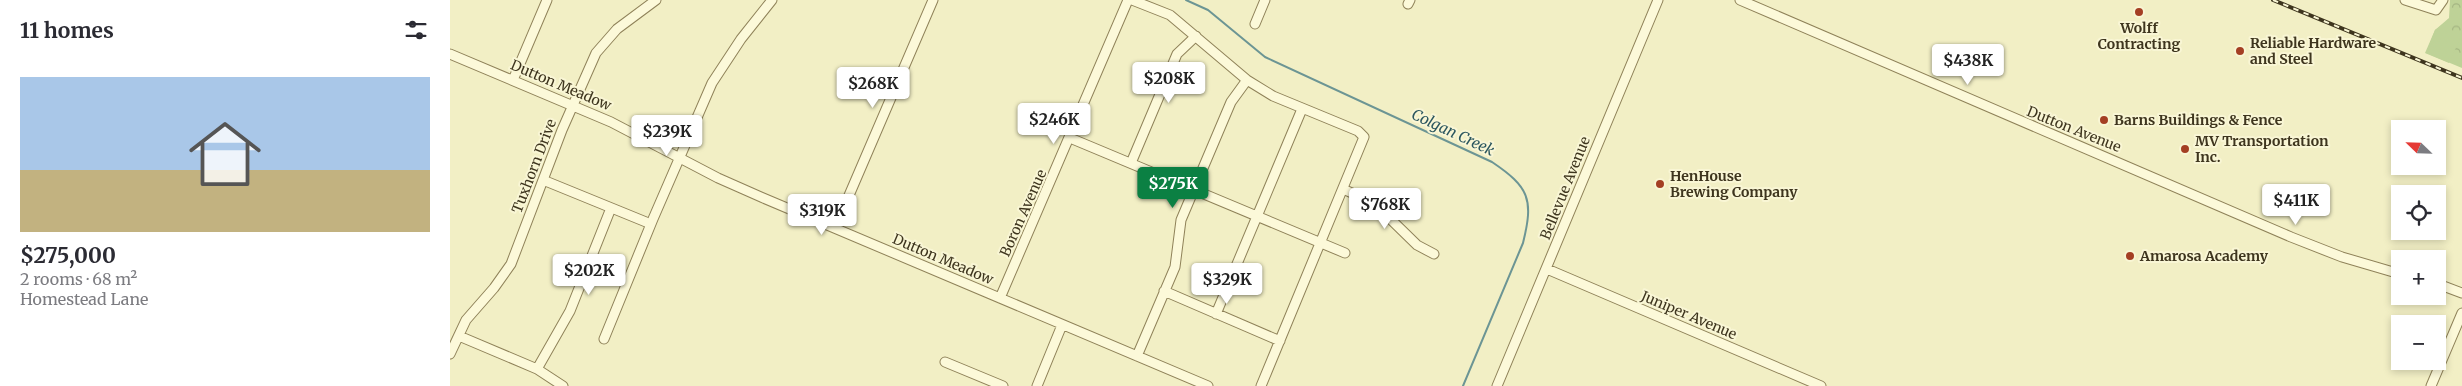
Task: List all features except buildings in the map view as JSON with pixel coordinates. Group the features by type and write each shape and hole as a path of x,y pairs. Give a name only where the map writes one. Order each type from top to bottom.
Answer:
{"street":[{"path":"513,80 547,0"},
{"name":"Tuxhorn Drive","path":"450,354 476,307 494,288 511,264 572,105 596,53 617,29 656,0"},
{"path":"604,339 712,83 741,39 772,0"},
{"path":"835,228 933,0"},
{"name":"Boron Avenue","path":"1000,298 1128,0"},
{"path":"1132,0 1170,15 1247,80 1273,96 1358,131 1364,137 1261,386"},
{"path":"1254,24 1265,0"},
{"name":"Bellevue Avenue","path":"1497,386 1658,0"},
{"name":"Dutton Avenue","path":"1740,0 2281,233 2342,257 2391,271"},
{"path":"2405,0 2436,10 2443,0"},
{"path":"1131,163 1177,54 1196,36"},
{"name":"Dutton Meadow","path":"450,54 611,122 734,186 1208,386"},
{"path":"1137,356 1175,267 1181,220 1231,102 1247,80"},
{"path":"1216,314 1302,109"},
{"path":"1070,138 1344,253"},
{"path":"543,180 646,222"},
{"path":"1343,189 1374,203 1417,245 1434,254"},
{"path":"537,369 570,311 611,208"},
{"name":"Juniper Avenue","path":"1547,269 1821,386"},
{"path":"2446,287 2462,293"},
{"path":"1164,291 1280,341"},
{"path":"2431,386 2462,313"},
{"path":"1037,386 1062,325"},
{"path":"459,336 537,369 563,386"},
{"path":"944,362 1003,386"}],"green space":[{"path":"2450,0 2462,0 2462,68 2426,53 2435,30 2449,18"},
{"path":"2445,23 2460,39 2449,63 2425,53 2435,30"}],"waterway":[{"name":"Colgan Creek","path":"1186,0 1208,10 1265,57 1492,162 1521,187 1526,195 1528,205 1523,243 1463,386"}],"railway":[{"path":"2273,0 2462,78"}],"place":[{"name":"Wolff Contracting","path":"2139,12"},
{"name":"Reliable Hardware and Steel","path":"2240,51"},
{"name":"Barns Buildings & Fence","path":"2104,120"},
{"name":"MV Transportation Inc.","path":"2185,149"},
{"name":"HenHouse Brewing Company","path":"1660,184"},
{"name":"Amarosa Academy","path":"2130,256"}]}
